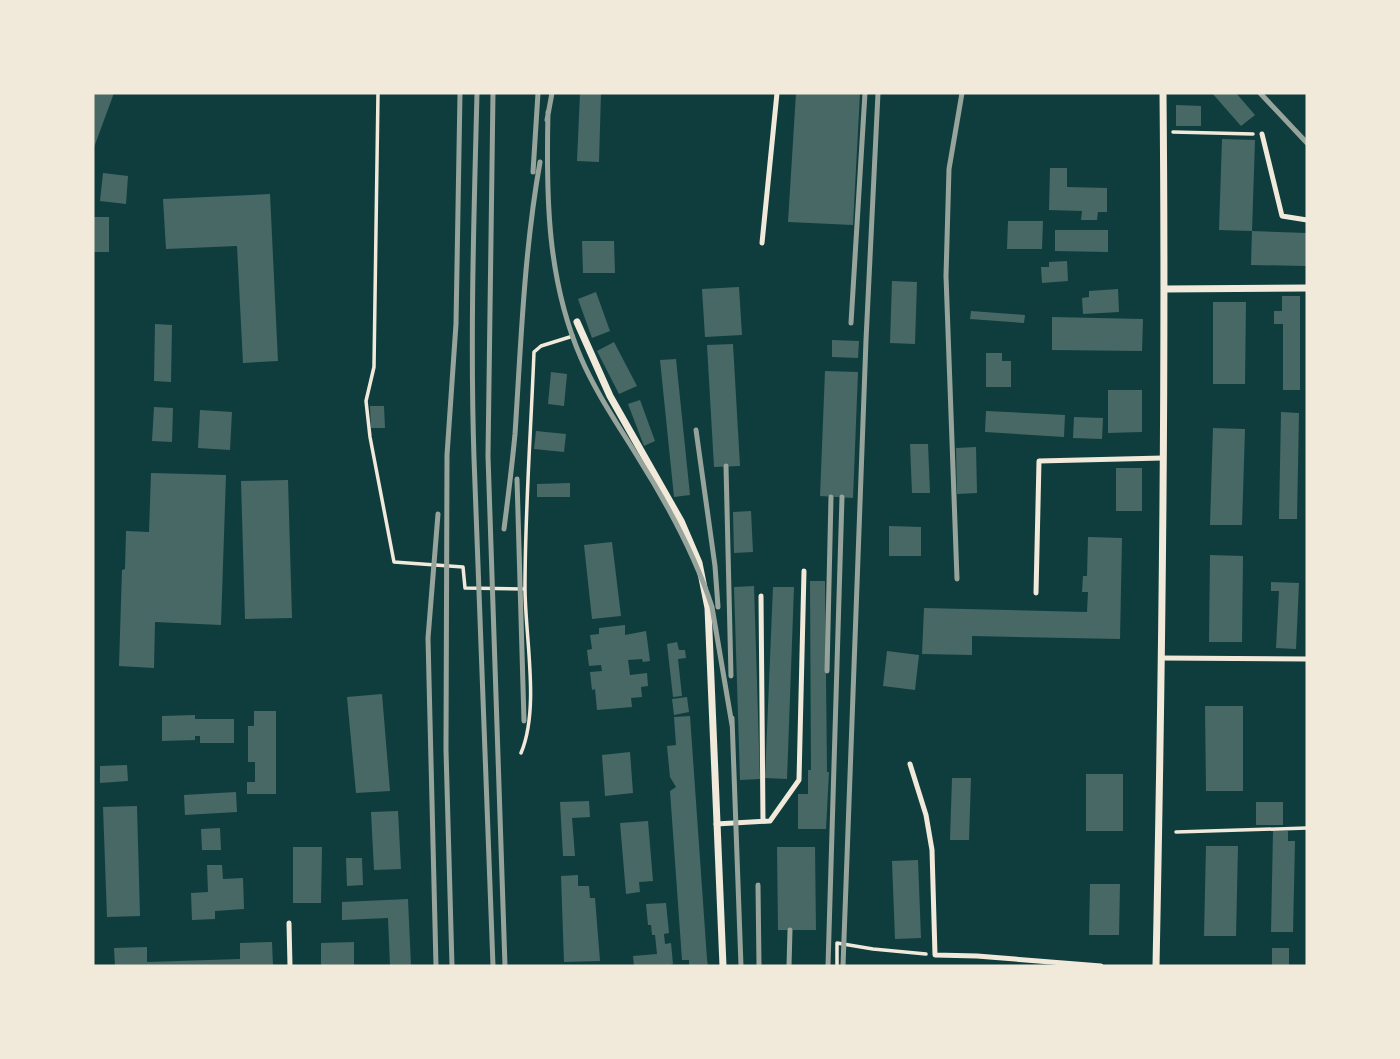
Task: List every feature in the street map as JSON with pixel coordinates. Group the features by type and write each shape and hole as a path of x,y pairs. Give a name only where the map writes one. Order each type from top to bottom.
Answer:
{"street":[{"path":"1156,966 1165,289 1163,93"},
{"path":"1165,289 1307,288"},
{"path":"576,322 610,396 681,521 699,564 708,608 723,966"}],"lane":[{"path":"762,243 777,93"},
{"path":"1262,134 1282,216 1307,220"},
{"path":"1036,593 1039,461 1163,458"},
{"path":"716,824 770,821 799,780 804,571"},
{"path":"761,596 763,821"},
{"path":"1162,658 1307,659"},
{"path":"909,764 926,815 932,850 935,955 1101,966"},
{"path":"289,923 290,966"}],"path":[{"path":"378,93 374,367 366,401 370,437 394,562 463,567 465,588 525,589"},
{"path":"1164,132 1262,134"},
{"path":"521,753 527,738 530,710 525,589 534,352 541,346 582,334"},
{"path":"1175,832 1307,828"},
{"path":"837,966 838,943 935,955"}],"building":[{"path":"93,93 114,93 93,150"},
{"path":"580,93 601,93 599,162 577,161"},
{"path":"796,93 860,93 853,225 788,222"},
{"path":"1212,93 1236,93 1255,115 1241,126"},
{"path":"1176,105 1201,106 1201,126 1176,126"},
{"path":"1222,139 1255,140 1252,231 1219,230"},
{"path":"1050,168 1067,168 1067,187 1107,188 1107,212 1098,212 1097,220 1081,220 1082,211 1049,210"},
{"path":"103,173 128,176 126,204 100,201"},
{"path":"270,194 278,361 243,363 237,246 166,249 163,199"},
{"path":"93,217 109,217 109,252 93,252"},
{"path":"1008,221 1043,221 1042,249 1007,249"},
{"path":"1055,230 1108,230 1108,252 1055,251"},
{"path":"1252,231 1307,233 1307,266 1251,265"},
{"path":"582,241 614,241 615,273 583,273"},
{"path":"1067,261 1068,281 1042,283 1041,267 1049,267 1049,262"},
{"path":"892,281 917,282 915,344 890,343"},
{"path":"739,287 742,335 705,337 702,289"},
{"path":"1118,289 1119,312 1083,314 1082,298 1089,297 1089,291"},
{"path":"596,292 610,331 592,338 578,299"},
{"path":"1282,296 1300,296 1300,390 1283,390 1283,324 1274,324 1274,311 1282,311"},
{"path":"1213,302 1246,302 1245,384 1213,384"},
{"path":"971,311 1025,315 1024,323 970,319"},
{"path":"1052,317 1143,319 1142,351 1052,350"},
{"path":"155,324 172,325 171,382 154,381"},
{"path":"832,340 859,341 858,358 832,357"},
{"path":"614,342 637,386 619,394 597,351"},
{"path":"733,344 740,466 714,467 707,345"},
{"path":"986,353 1002,353 1002,361 1011,361 1011,387 986,387"},
{"path":"676,359 690,495 674,497 660,360"},
{"path":"825,371 858,372 853,498 820,496"},
{"path":"551,372 567,374 564,406 548,404"},
{"path":"1108,390 1142,390 1142,432 1108,433"},
{"path":"640,400 655,441 644,446 628,404"},
{"path":"370,406 384,406 385,428 371,428"},
{"path":"154,407 173,408 172,442 152,441"},
{"path":"200,410 232,412 230,450 198,448"},
{"path":"986,411 1065,415 1064,437 985,432"},
{"path":"1281,412 1299,413 1297,519 1279,519"},
{"path":"1074,417 1103,418 1102,439 1073,438"},
{"path":"1213,428 1245,429 1242,525 1210,525"},
{"path":"536,431 566,434 564,452 534,449"},
{"path":"910,444 928,444 930,493 912,493"},
{"path":"976,447 977,493 957,494 956,448"},
{"path":"1116,468 1142,468 1142,511 1116,511"},
{"path":"151,473 226,475 221,625 155,622 154,668 119,666 126,531 149,532"},
{"path":"288,480 292,618 245,619 241,481"},
{"path":"570,483 570,497 537,497 537,484"},
{"path":"751,511 753,552 734,553 733,512"},
{"path":"889,526 921,527 921,556 889,556"},
{"path":"1088,537 1122,538 1120,639 972,636 972,655 922,654 924,608 1087,612 1088,592 1082,592 1083,576 1087,576"},
{"path":"612,542 621,616 592,619 584,545"},
{"path":"1210,555 1243,556 1242,642 1209,642"},
{"path":"810,581 825,581 829,772 826,829 798,829 798,794 808,794 808,770 811,770"},
{"path":"1271,582 1299,583 1296,649 1276,648 1279,591 1271,591"},
{"path":"754,586 760,779 740,780 734,587"},
{"path":"773,587 794,587 787,779 765,778"},
{"path":"625,625 625,635 646,631 650,661 628,660 630,675 647,673 648,686 641,687 642,697 631,698 632,707 597,710 590,672 602,671 601,665 589,666 587,650 592,649 590,635 599,634 599,628"},
{"path":"677,642 679,650 685,650 686,658 678,659 682,696 673,697 667,644"},
{"path":"887,651 919,655 915,690 883,686"},
{"path":"382,694 390,791 356,793 347,697"},
{"path":"687,697 689,712 674,715 672,699"},
{"path":"1205,706 1243,706 1243,791 1206,791"},
{"path":"254,711 276,711 276,794 247,794 247,782 255,782 255,762 248,762 248,726 254,726"},
{"path":"195,715 195,719 234,719 234,743 200,743 200,736 195,736 195,740 162,741 162,716"},
{"path":"690,716 708,966 689,966 689,960 682,960 670,791 676,787 670,777 667,746 676,745 674,717"},
{"path":"630,752 633,793 605,796 602,755"},
{"path":"127,765 128,781 100,783 100,766"},
{"path":"1086,774 1123,774 1123,831 1086,831"},
{"path":"952,778 971,778 969,840 950,840"},
{"path":"236,792 237,812 185,815 184,795"},
{"path":"589,801 590,817 572,818 575,856 563,856 560,802"},
{"path":"1256,802 1283,802 1283,825 1256,825"},
{"path":"137,806 140,916 107,917 103,807"},
{"path":"398,811 401,869 374,870 371,812"},
{"path":"648,821 653,881 639,882 640,892 626,894 620,823"},
{"path":"220,828 221,850 202,850 201,829"},
{"path":"1273,831 1288,831 1288,841 1295,841 1293,932 1271,932"},
{"path":"1206,846 1238,846 1236,936 1204,936"},
{"path":"293,847 322,847 321,903 293,903"},
{"path":"777,847 815,847 816,930 778,930"},
{"path":"346,858 362,858 363,885 347,886"},
{"path":"918,860 921,938 895,939 892,861"},
{"path":"207,865 222,865 223,879 243,878 244,909 215,911 215,919 192,920 191,893 208,892"},
{"path":"578,875 578,886 589,886 590,898 595,898 600,961 564,962 561,876"},
{"path":"1090,884 1120,884 1119,935 1089,935"},
{"path":"408,899 411,966 390,966 388,918 342,920 342,902"},
{"path":"666,903 669,933 664,934 665,944 671,943 673,964 634,966 633,956 657,954 655,935 652,935 651,925 648,925 646,904"},
{"path":"272,942 273,966 115,966 114,948 147,947 147,962 240,959 240,943"},
{"path":"354,942 354,966 321,966 321,943"},
{"path":"1272,948 1289,948 1289,966 1272,966"}],"railway":[{"path":"452,966 446,750 447,455 456,324 460,93"},
{"path":"477,93 473,412 493,966"},
{"path":"493,93 488,456 505,966"},
{"path":"533,172 538,93"},
{"path":"547,120 552,93"},
{"path":"851,323 865,93"},
{"path":"843,966 878,93"},
{"path":"957,579 946,276 949,169 962,93"},
{"path":"1260,93 1307,143"},
{"path":"548,112 551,237 561,298 570,328 594,384 660,494 698,568 712,607 732,725"},
{"path":"504,529 515,434 527,264 540,162"},
{"path":"696,430 718,607"},
{"path":"726,466 731,676"},
{"path":"517,479 524,721"},
{"path":"827,671 831,497"},
{"path":"828,966 842,497"},
{"path":"436,966 428,638 438,514"},
{"path":"732,718 741,966"},
{"path":"758,885 759,966"},
{"path":"789,966 790,930"}]}
